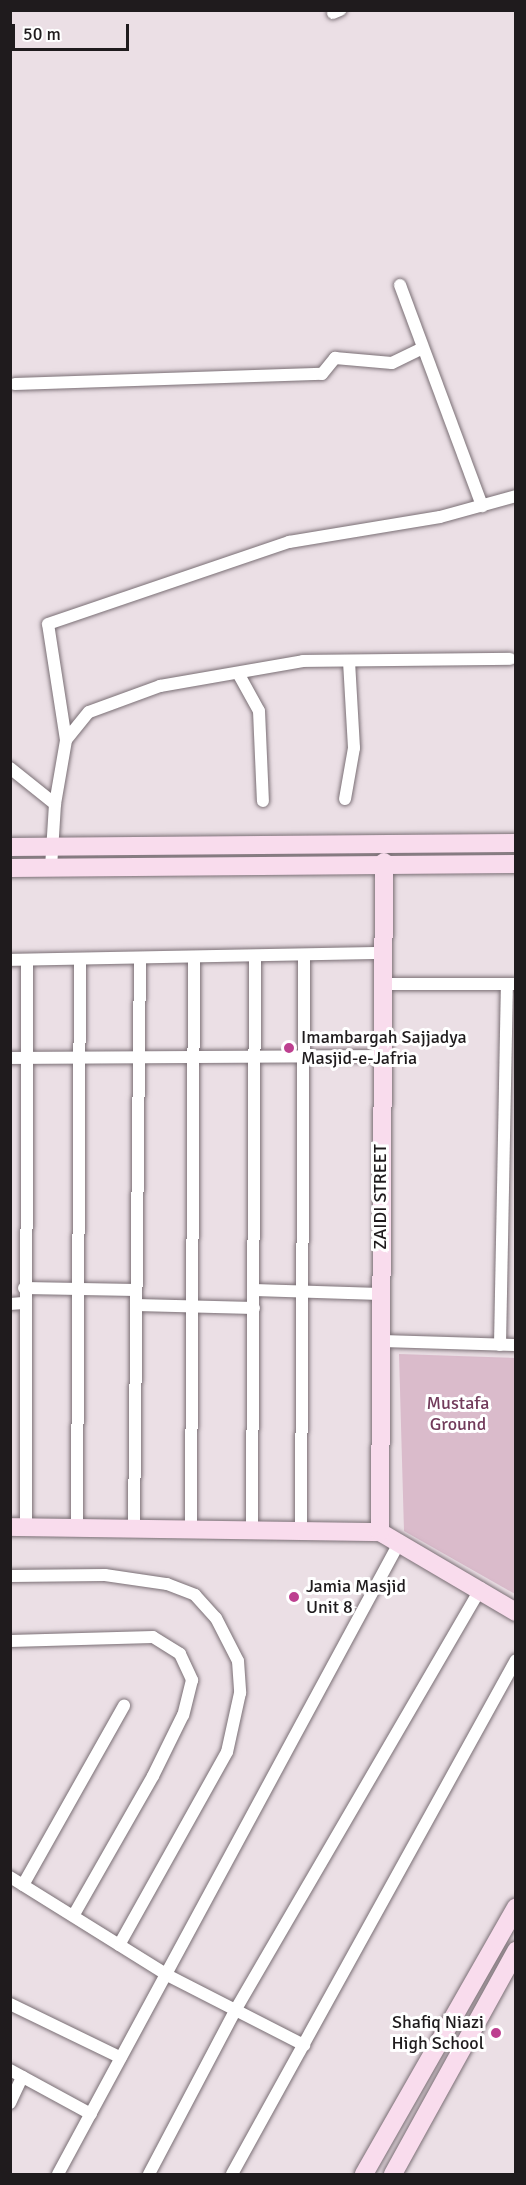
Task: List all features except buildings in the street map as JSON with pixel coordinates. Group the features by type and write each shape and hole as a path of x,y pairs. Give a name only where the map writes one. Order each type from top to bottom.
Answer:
{"main road":[{"path":"10,847 516,843"},
{"path":"10,868 384,862 516,864"},
{"name":"ZAIDI STREET","path":"380,1532 380,984 384,862"},
{"path":"18,1527 77,1524 301,1533 380,1532 481,1588 516,1612"},
{"path":"364,2175 397,2113 516,1907"},
{"path":"393,2175 516,1951"},
{"path":"397,2113 418,2129"}],"street":[{"path":"400,285 482,506"},
{"path":"15,384 322,374 336,358 392,363 423,348"},
{"path":"51,868 55,804 66,740 48,624 289,542 482,506 516,496"},
{"path":"66,740 89,712 160,686 303,661 510,659"},
{"path":"345,799 354,748 349,661"},
{"path":"238,673 259,711 263,801"},
{"path":"10,768 55,804"},
{"path":"10,960 255,959 382,952"},
{"path":"301,1533 304,957"},
{"path":"77,1524 80,958"},
{"path":"134,1527 140,959"},
{"path":"252,1530 255,959"},
{"path":"191,1529 194,960"},
{"path":"18,1527 24,1303 27,961"},
{"path":"380,984 512,984 500,1345"},
{"path":"10,1058 380,1056"},
{"path":"24,1288 136,1290"},
{"path":"254,1290 380,1294"},
{"path":"10,1304 24,1303"},
{"path":"136,1305 254,1308"},
{"path":"380,1341 516,1345"},
{"path":"58,2175 121,2058 169,1976 399,1543"},
{"path":"10,1576 105,1575 167,1584 195,1595 216,1618 238,1661 240,1693 227,1752 119,1945"},
{"path":"149,2175 236,2009 481,1588"},
{"path":"10,1641 153,1637 180,1654 192,1680 183,1715 153,1776 73,1916"},
{"path":"232,2175 516,1660"},
{"path":"23,1885 124,1706"},
{"path":"10,1877 169,1976 304,2045"},
{"path":"10,2004 121,2058"},
{"path":"10,2070 91,2114"},
{"path":"10,2103 22,2077"}],"green space":[{"name":"Mustafa Ground","path":"399,1354 515,1358 515,1594 404,1531"}],"place":[{"name":"Imambargah Sajjadya Masjid-e-Jafria","path":"289,1048"},
{"name":"Jamia Masjid Unit 8","path":"294,1597"},
{"name":"Shafiq Niazi High School","path":"496,2033"}]}
